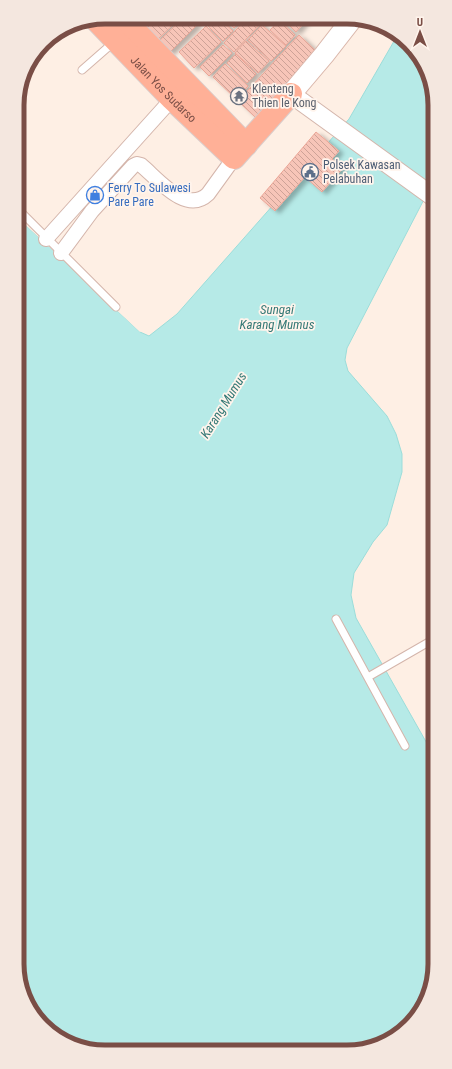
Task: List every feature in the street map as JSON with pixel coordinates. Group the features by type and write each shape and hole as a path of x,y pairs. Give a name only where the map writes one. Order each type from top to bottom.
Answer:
{"highway":[{"name":"Jalan Yos Sudarso","path":"100,24 172,99 240,152"},
{"name":"Jalan Yos Sudarso","path":"128,24 240,152"},
{"path":"240,152 291,94"}],"main road":[{"path":"291,94 348,24"}],"street":[{"path":"291,94 428,193"},
{"path":"46,239 172,99"},
{"path":"61,253 92,211 137,164 141,165 164,186 180,197 189,200 199,200 203,199 208,194 240,152"}],"lane":[{"path":"82,70 115,41"},
{"path":"24,215 116,307"},
{"path":"336,619 405,746"},
{"path":"368,677 428,643"}],"water":[{"path":"395,40 396,41 400,44 400,52 408,52 417,64 425,84 428,105 428,192 347,348 345,360 348,371 387,416 396,434 402,454 402,472 387,525 373,542 354,573 351,595 356,618 428,745 428,969 422,995 411,1013 388,1034 368,1042 347,1045 100,1045 79,1041 64,1034 56,1028 35,1005 27,985 24,964 24,224 140,332 149,336 177,314 349,119"}],"pier":[{"path":"24,222 141,331 140,332 24,224"}],"building":[{"path":"140,24 150,24 145,29"},
{"path":"151,24 174,24 157,40 146,29"},
{"path":"177,24 198,24 169,53 158,42"},
{"path":"206,24 225,24 233,31 223,41"},
{"path":"230,24 238,24 234,28"},
{"path":"241,24 260,24 234,52 224,43"},
{"path":"275,24 283,24 295,35 286,45 270,30"},
{"path":"288,24 303,24 296,32"},
{"path":"262,25 286,46 271,61 248,40"},
{"path":"206,26 221,42 194,68 179,52"},
{"path":"299,35 317,52 256,118 238,101"},
{"path":"246,41 269,61 258,73 235,53"},
{"path":"223,45 232,53 209,76 200,67"},
{"path":"236,54 256,74 247,83 227,63"},
{"path":"225,64 248,86 236,99 213,77"},
{"name":"Polsek Kawasan Pelabuhan","path":"316,132 339,151 332,159 343,168 322,192 305,177 275,211 260,198"}],"place":[{"name":"Klenteng Thien Ie Kong","path":"239,96"},
{"name":"Polsek Kawasan Pelabuhan","path":"310,172"},
{"name":"Ferry To Sulawesi Pare Pare","path":"95,195"}],"water label":[{"name":"Sungai Karang Mumus","path":"277,316"},
{"name":"Karang Mumus","path":"223,405"}]}
